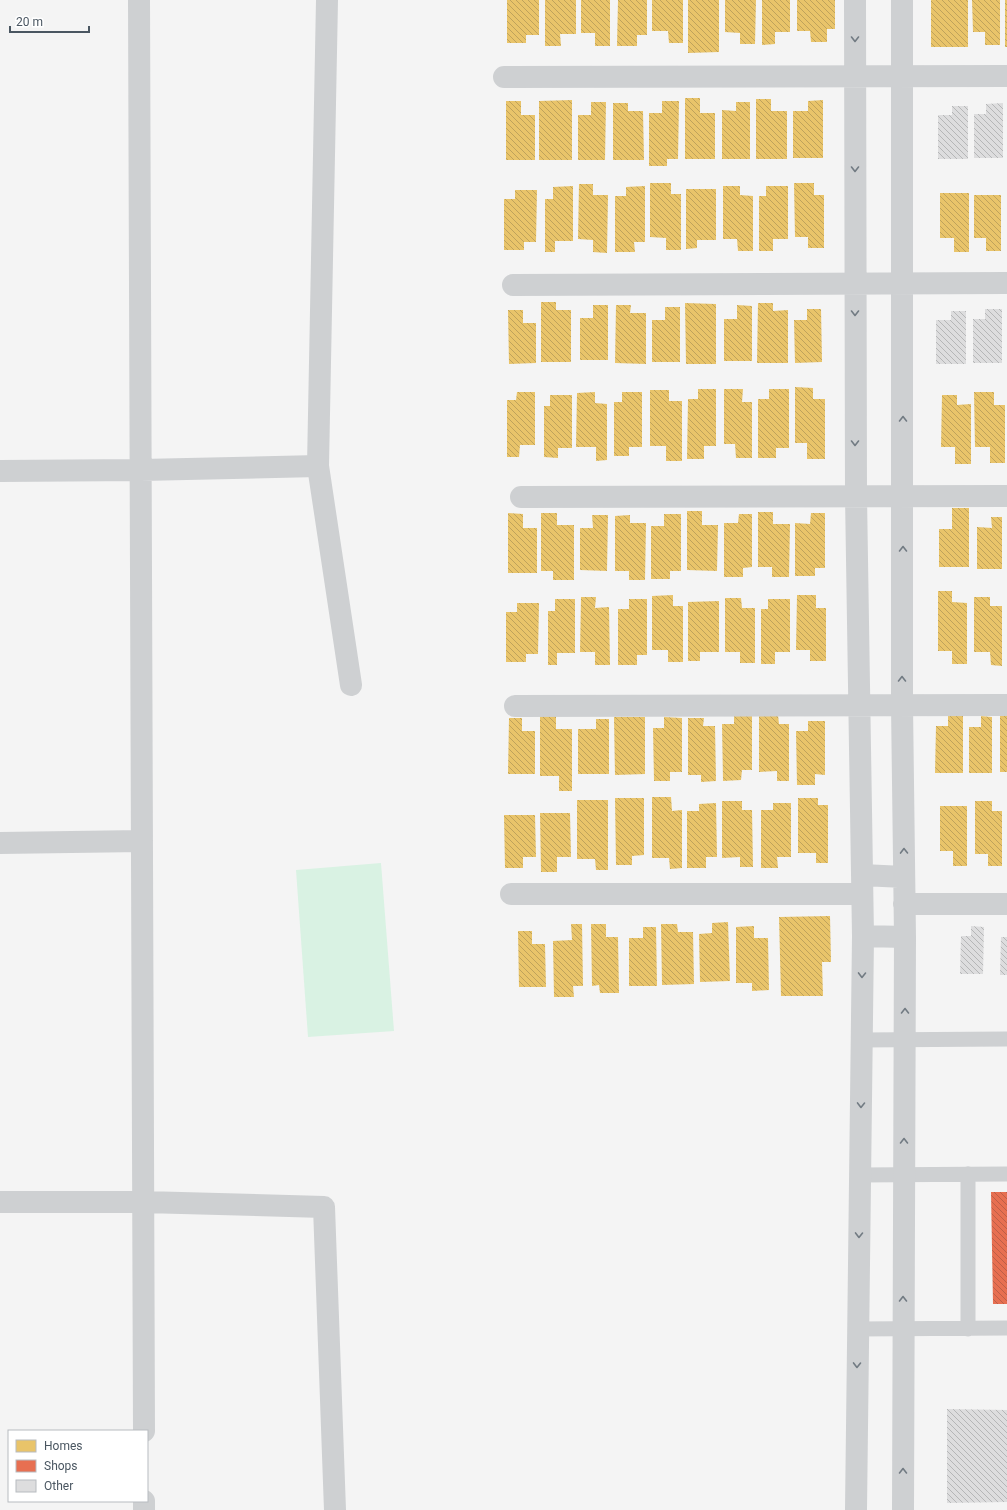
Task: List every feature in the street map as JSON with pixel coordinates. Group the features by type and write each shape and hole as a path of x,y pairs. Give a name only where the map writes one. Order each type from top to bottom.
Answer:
{"street":[{"path":"139,0 144,1430"},
{"path":"327,0 318,466 351,685"},
{"path":"855,0 856,496 863,936 856,1510"},
{"path":"902,0 902,705 905,937 903,1510"},
{"path":"504,77 1007,76"},
{"path":"513,284 1007,284"},
{"path":"0,471 141,470 318,466"},
{"path":"521,497 1007,496"},
{"path":"515,706 1007,705"},
{"path":"0,843 142,841"},
{"path":"511,894 862,885 904,877"},
{"path":"904,904 1007,904"},
{"path":"863,936 905,937"},
{"path":"0,1202 144,1202 324,1207 335,1510"}],"lane":[{"path":"862,1040 931,1041 1007,1039"},
{"path":"968,1174 968,1329"},
{"path":"860,1175 1007,1174"},
{"path":"858,1329 1007,1328"}],"green space":[{"path":"381,863 394,1031 308,1037 296,870"}],"building: Homes":[{"path":"507,0 539,0 539,35 526,35 526,43 507,43"},
{"path":"545,0 576,0 576,34 560,34 561,46 545,46"},
{"path":"581,0 610,0 610,46 595,46 595,33 581,33"},
{"path":"618,0 647,0 647,35 637,35 637,46 617,46"},
{"path":"652,0 683,0 683,43 669,43 668,31 652,31"},
{"path":"688,0 719,0 719,52 688,53"},
{"path":"725,0 756,0 755,44 740,44 740,33 725,32"},
{"path":"762,0 790,0 790,32 775,32 775,44 762,45"},
{"path":"797,0 835,0 835,29 827,29 827,42 811,42 810,31 797,31"},
{"path":"931,0 968,0 968,47 931,47"},
{"path":"972,0 1000,0 1000,45 985,45 985,32 973,32"},
{"path":"1005,0 1007,0 1007,47 1005,47"},
{"path":"685,98 700,98 700,113 715,113 715,159 685,159"},
{"path":"756,99 771,99 771,111 787,111 787,159 756,159"},
{"path":"572,100 572,160 539,160 539,101"},
{"path":"823,100 823,158 793,158 793,111 808,111 808,101"},
{"path":"506,101 521,101 521,115 535,115 535,160 506,160"},
{"path":"662,101 679,101 678,159 667,159 667,166 649,166 649,113 662,113"},
{"path":"591,102 606,102 605,160 578,160 578,115 591,115"},
{"path":"736,102 750,102 750,159 722,159 722,110 736,111"},
{"path":"613,103 628,103 628,111 643,111 644,160 613,160"},
{"path":"650,183 671,183 671,194 681,194 681,250 666,250 666,238 650,237"},
{"path":"794,183 814,183 814,195 824,195 824,248 808,248 808,237 795,237"},
{"path":"579,184 593,184 593,195 608,195 607,253 593,252 593,240 578,239"},
{"path":"573,186 573,241 555,241 555,252 545,252 545,199 553,199 553,187"},
{"path":"645,186 645,242 634,242 635,252 615,252 615,196 626,196 626,187"},
{"path":"723,186 740,186 740,195 753,196 753,251 738,251 737,239 723,239"},
{"path":"766,186 788,186 788,239 773,239 773,251 759,251 759,196 766,196"},
{"path":"686,189 716,189 716,240 697,240 697,248 686,249"},
{"path":"515,190 537,190 536,242 524,242 524,250 504,250 504,199 515,199"},
{"path":"940,193 969,193 969,252 954,252 954,238 940,238"},
{"path":"974,195 1001,195 1001,251 986,251 986,238 974,238"},
{"path":"541,302 556,302 556,310 571,310 571,362 541,362"},
{"path":"685,303 716,304 716,364 686,364"},
{"path":"758,303 773,303 773,311 788,310 788,363 757,363"},
{"path":"593,305 608,305 608,360 580,360 580,318 593,318"},
{"path":"616,305 631,305 630,313 646,313 646,364 615,363"},
{"path":"737,305 752,306 752,361 724,361 724,319 737,319"},
{"path":"665,307 680,307 680,362 652,362 652,320 665,320"},
{"path":"807,309 821,309 822,362 795,363 794,320 807,320"},
{"path":"508,310 523,310 523,323 536,323 536,363 509,364"},
{"path":"795,387 813,388 813,399 825,399 825,459 807,459 807,443 795,443"},
{"path":"698,389 716,389 716,446 704,446 704,459 687,459 688,399 698,399"},
{"path":"724,389 743,389 742,402 752,402 752,458 736,458 735,444 724,444"},
{"path":"769,389 789,389 789,448 776,448 776,458 758,458 758,399 769,399"},
{"path":"650,390 669,390 669,401 682,401 682,461 666,461 666,446 650,446"},
{"path":"517,392 535,392 535,445 520,445 519,457 507,457 507,400 516,400"},
{"path":"595,392 595,403 607,404 607,460 596,461 596,447 576,447 577,393"},
{"path":"622,392 642,392 642,447 629,447 629,456 614,456 614,402 622,402"},
{"path":"974,392 994,392 994,405 1005,405 1005,463 990,463 990,447 975,447"},
{"path":"550,395 572,395 572,448 558,448 558,458 544,457 544,406 550,406"},
{"path":"942,395 957,395 957,405 971,404 971,464 955,464 955,447 941,447"},
{"path":"952,508 969,508 969,567 939,567 939,529 952,529"},
{"path":"687,511 702,511 702,525 718,525 717,571 687,570"},
{"path":"758,512 773,512 773,524 790,524 789,577 772,577 772,567 758,567"},
{"path":"508,513 523,514 523,528 537,528 537,573 508,573"},
{"path":"541,513 557,513 557,525 574,525 574,580 553,580 553,571 541,571"},
{"path":"811,513 825,513 825,568 815,568 815,576 795,576 795,523 810,524"},
{"path":"664,514 681,514 681,571 670,571 670,579 651,579 651,526 664,526"},
{"path":"739,514 752,514 752,567 743,568 743,577 724,577 724,523 738,523"},
{"path":"592,515 608,515 607,571 580,570 580,528 593,528"},
{"path":"630,515 630,523 646,523 645,580 629,580 629,571 615,571 615,516"},
{"path":"991,517 1002,517 1002,569 977,569 977,527 992,528"},
{"path":"938,591 952,591 952,602 967,603 967,664 952,664 952,651 938,651"},
{"path":"673,595 673,606 683,606 683,662 668,662 668,650 652,650 652,596"},
{"path":"797,595 816,595 816,608 826,608 826,661 810,661 810,650 796,650"},
{"path":"581,597 596,597 595,608 609,607 610,665 595,665 595,652 580,652"},
{"path":"974,597 990,597 990,606 1002,606 1002,666 991,665 990,652 974,652"},
{"path":"725,598 741,598 742,608 755,608 755,663 740,663 740,652 725,652"},
{"path":"555,599 575,599 575,653 557,653 557,665 548,665 548,611 555,611"},
{"path":"629,599 647,599 647,655 637,655 637,665 618,665 618,609 629,609"},
{"path":"768,599 790,599 790,652 775,652 775,664 761,664 761,609 768,609"},
{"path":"719,601 719,652 700,652 700,661 688,661 688,602"},
{"path":"517,603 539,603 538,654 526,654 526,662 506,662 506,612 517,612"},
{"path":"1000,712 1007,712 1007,772 1000,772"},
{"path":"759,715 778,715 779,724 789,724 789,781 777,781 777,771 759,772"},
{"path":"948,715 963,715 963,773 935,773 936,726 948,726"},
{"path":"540,716 556,716 556,729 572,729 572,791 559,791 559,776 540,776"},
{"path":"734,716 752,716 752,770 742,770 741,780 723,781 722,724 734,724"},
{"path":"981,716 992,717 992,773 969,773 969,727 981,727"},
{"path":"614,717 645,717 645,774 615,775"},
{"path":"664,717 682,718 682,772 670,772 670,781 654,781 653,728 664,728"},
{"path":"509,718 522,718 522,731 535,731 535,774 508,774"},
{"path":"688,718 704,718 703,726 715,726 716,781 701,782 701,775 688,775"},
{"path":"596,719 609,719 609,774 578,774 578,729 596,729"},
{"path":"808,721 825,721 825,775 815,774 815,785 797,785 796,731 808,731"},
{"path":"652,797 671,797 672,811 682,810 682,868 670,869 669,858 652,858"},
{"path":"615,798 644,798 644,855 632,856 632,865 616,865"},
{"path":"798,798 818,798 818,805 828,805 828,863 816,863 816,853 798,853"},
{"path":"577,800 608,800 608,870 596,870 595,859 577,859"},
{"path":"722,801 742,801 742,810 752,810 753,867 740,867 740,857 722,858"},
{"path":"975,801 992,801 992,811 1002,811 1002,866 988,866 988,854 975,854"},
{"path":"716,803 717,857 706,857 706,868 687,868 687,811 699,811 699,804"},
{"path":"773,803 791,803 791,857 777,857 778,868 761,868 761,810 773,810"},
{"path":"940,806 967,806 967,866 953,866 953,851 940,851"},
{"path":"540,813 570,813 571,857 557,857 557,872 541,872"},
{"path":"504,815 535,815 536,857 523,857 523,868 505,868"},
{"path":"830,916 831,962 822,962 823,996 781,996 779,917"},
{"path":"728,922 730,981 700,982 699,934 712,933 712,923"},
{"path":"571,924 582,924 583,986 573,986 574,997 554,997 553,941 572,940"},
{"path":"591,924 606,924 606,937 618,937 619,993 600,993 599,985 592,986"},
{"path":"661,924 677,924 678,932 693,932 694,984 662,985"},
{"path":"754,926 754,938 768,938 769,990 752,991 752,983 736,983 736,927"},
{"path":"643,927 656,927 657,986 629,986 629,938 643,938"},
{"path":"518,931 532,931 532,944 545,944 546,987 519,987"}],"building: Shops":[{"path":"991,1192 1007,1192 1007,1304 993,1304"}],"building: Other":[{"path":"1003,103 1003,158 974,158 974,114 986,114 986,104"},
{"path":"952,106 968,106 968,159 938,159 938,115 952,115"},
{"path":"985,309 1002,309 1002,363 973,363 973,319 985,319"},
{"path":"951,311 966,311 966,364 936,364 936,320 951,320"},
{"path":"971,926 984,927 983,974 960,974 961,936 971,936"},
{"path":"1001,937 1007,937 1007,975 1000,975"},
{"path":"947,1409 1007,1410 1007,1502 947,1503"}]}
